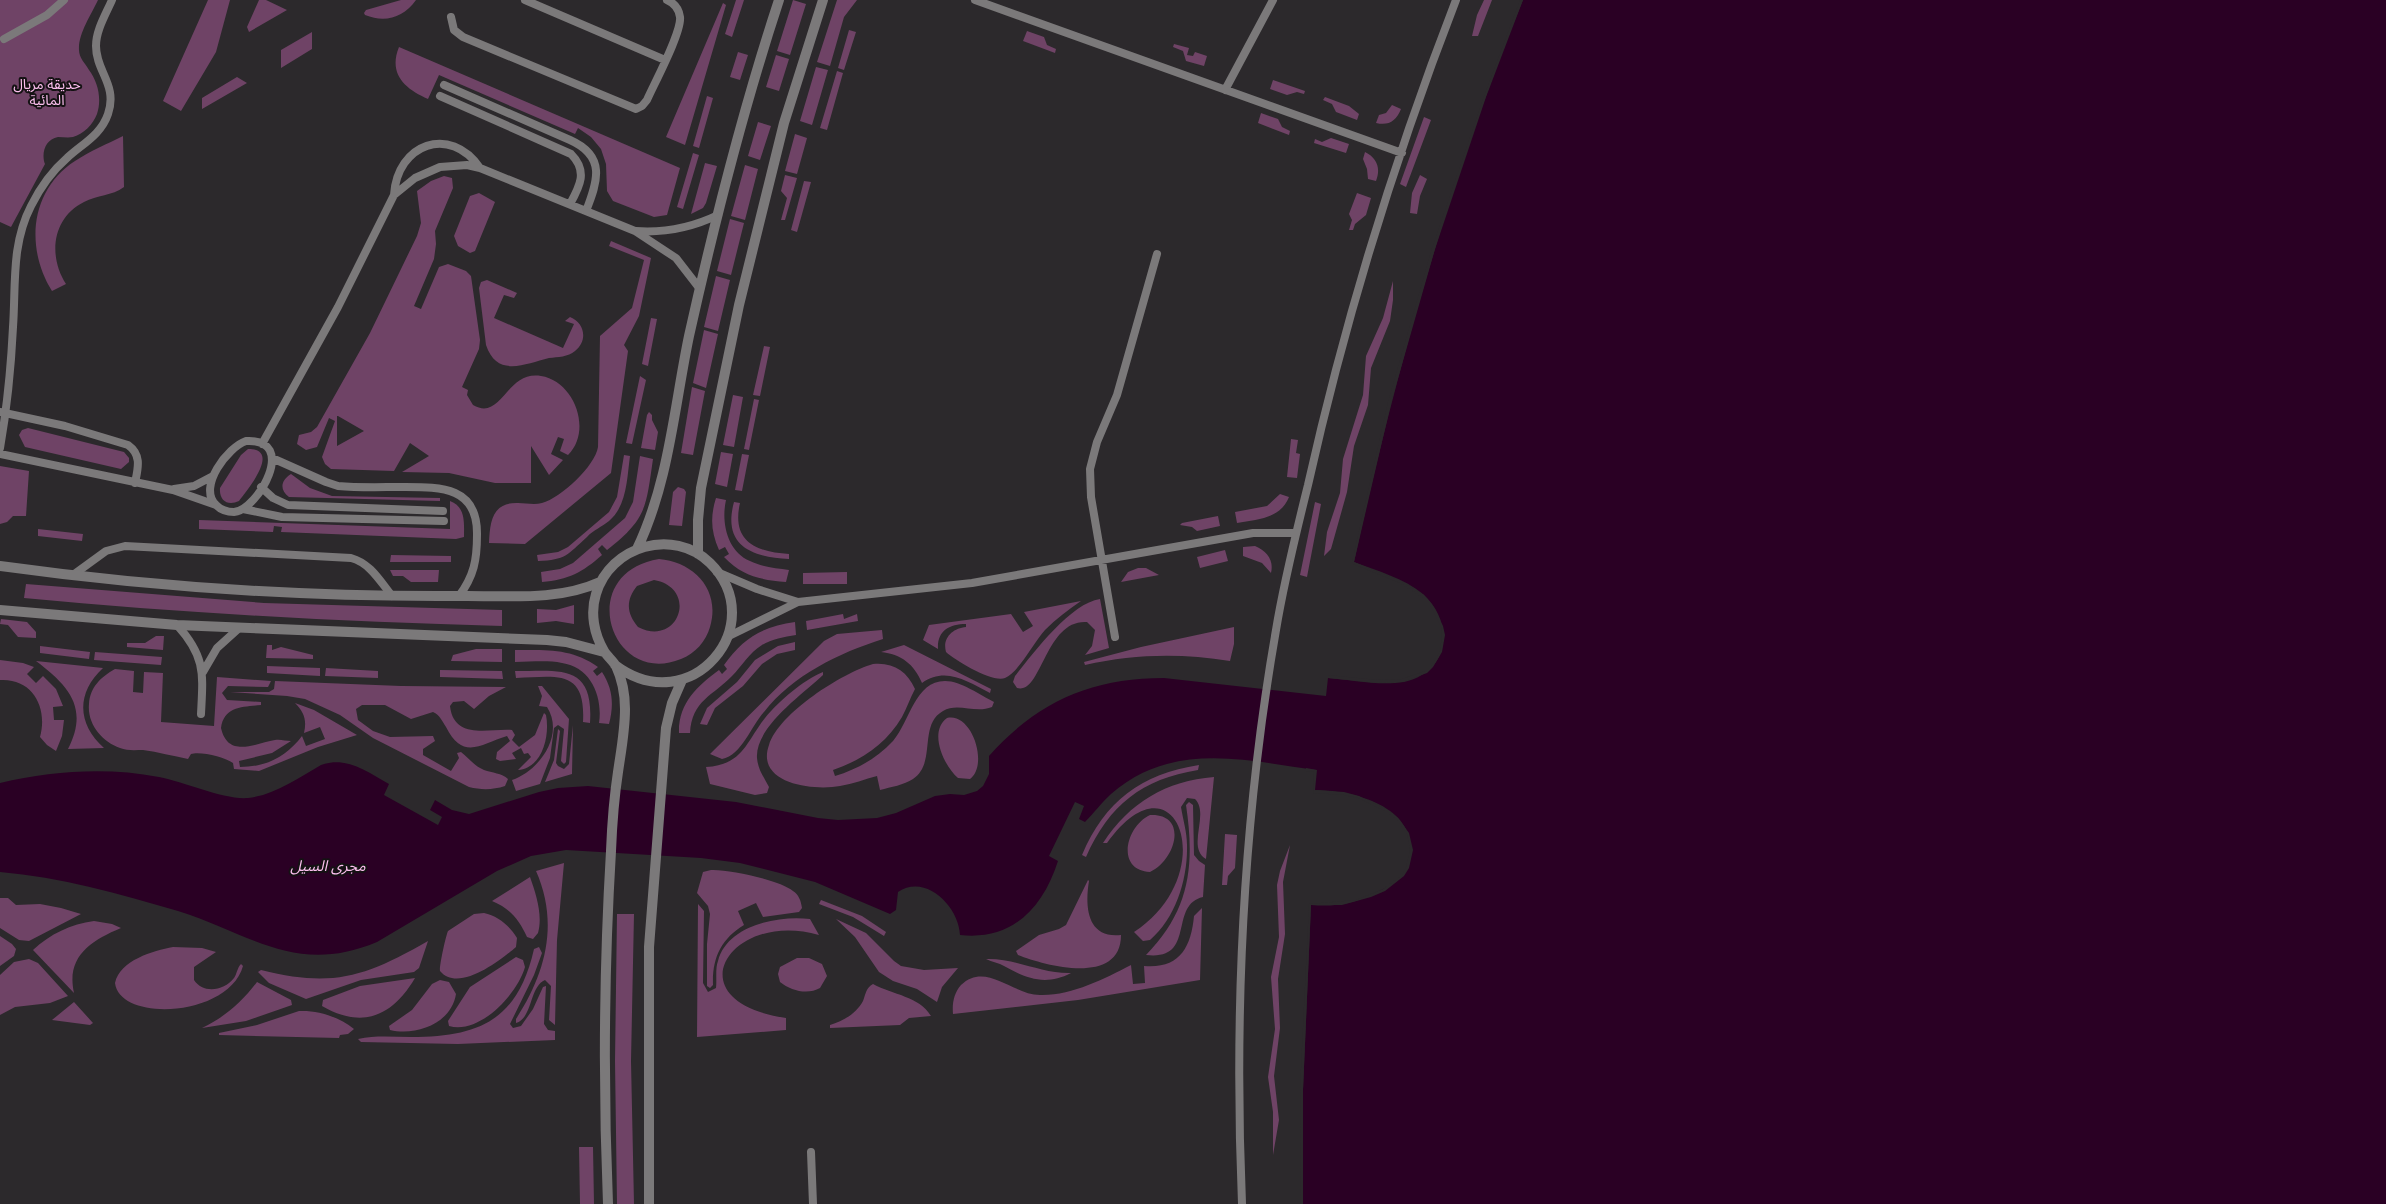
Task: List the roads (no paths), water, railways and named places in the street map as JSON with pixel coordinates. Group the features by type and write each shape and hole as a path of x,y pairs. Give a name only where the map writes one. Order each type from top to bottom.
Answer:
{"street":[{"path":"637,548 652,514 663,477 700,289 718,215 779,0"},
{"path":"698,554 698,520 701,488 739,304 784,123 823,0"},
{"path":"652,544 668,544 684,547 698,554 717,572 726,586 730,603 730,626 727,637 714,659 705,668 682,680 668,682 640,679 615,665 604,652 594,625 593,610 600,582 615,562 637,548 652,544"},
{"path":"0,566 73,575 232,589 392,596 558,594 585,589 600,582"},
{"path":"0,610 238,629 547,640 566,642 604,652"},
{"path":"608,1204 605,1078 611,836 625,716 623,690 615,665"},
{"path":"649,1204 648,983 653,890 668,715 682,680"}],"lane":[{"path":"4,39 47,15 64,0"},
{"path":"0,448 14,325 14,262 18,241 31,206 47,180 67,158 96,134 108,114 111,91 108,80 98,61 96,43 112,0"},
{"path":"525,0 665,60"},
{"path":"451,17 454,30 463,37 633,108 645,104 680,24 677,9 672,2 666,0"},
{"path":"975,0 1402,153"},
{"path":"1226,90 1273,0"},
{"path":"1242,1204 1240,1115 1242,981 1250,837 1268,676 1285,582 1335,370 1402,153 1456,0"},
{"path":"444,85 570,140 584,148 594,162 597,178 586,211"},
{"path":"440,96 572,154 577,160 582,175 581,183 570,204"},
{"path":"262,444 334,315 394,195 397,175 408,157 426,146 447,145 457,148 474,159 480,168"},
{"path":"394,195 415,178 440,167 467,165 480,168 635,231 676,258 700,289"},
{"path":"635,231 670,231 686,228 718,215"},
{"path":"1115,638 1091,497 1090,469 1097,442 1114,406 1157,254"},
{"path":"3,413 94,434 128,445 133,449 138,460 134,483"},
{"path":"172,490 194,486 213,476 236,446 246,441 262,444 267,448 272,458 270,474 243,509"},
{"path":"0,454 172,490 216,505 229,512 243,509 282,517 444,521"},
{"path":"272,458 338,486 440,488 457,494 470,507 477,524 476,562 470,580 458,596"},
{"path":"213,476 210,493 216,505"},
{"path":"261,488 273,498 288,505 443,511"},
{"path":"727,637 762,618 798,602 972,583 1253,533 1296,533"},
{"path":"73,575 106,551 125,546 351,558 361,560 392,596"},
{"path":"717,572 757,589 798,602"},
{"path":"177,625 194,646 203,672 201,714"},
{"path":"203,672 218,648 238,629"},
{"path":"811,1152 813,1204"}],"water":[{"name":"مجرى السيل","path":"1523,0 2386,0 2386,1204 1303,1204 1303,1090 1311,905 1328,906 1351,902 1367,897 1395,883 1406,869 1410,854 1409,837 1403,824 1392,813 1378,804 1346,793 1314,790 1316,770 1262,762 1209,758 1184,760 1159,766 1134,777 1111,794 1085,822 1079,819 1084,806 1075,802 1049,856 1058,861 1052,878 1034,907 1010,927 995,933 979,935 960,935 954,914 947,904 930,890 919,887 909,887 898,892 896,910 890,914 815,882 740,863 701,858 566,850 531,856 497,871 377,942 348,951 322,955 274,948 204,920 134,898 67,882 0,872 0,783 59,773 99,771 139,774 169,779 228,796 248,798 277,790 321,765 340,762 365,770 389,784 384,795 438,825 442,817 430,810 435,800 452,810 469,814 539,792 558,788 588,786 736,802 818,818 838,820 877,818 896,813 935,796 964,795 977,791 983,786 989,774 989,756 1007,737 1026,721 1046,708 1089,688 1137,679 1164,678 1326,696 1328,678 1395,683 1419,677 1431,668 1439,657 1443,645 1440,619 1433,606 1416,588 1390,575 1354,562 1370,490 1426,277 1471,138"}],"park label":[{"name":"حديقة مريال المائية","path":"47,92"}]}
